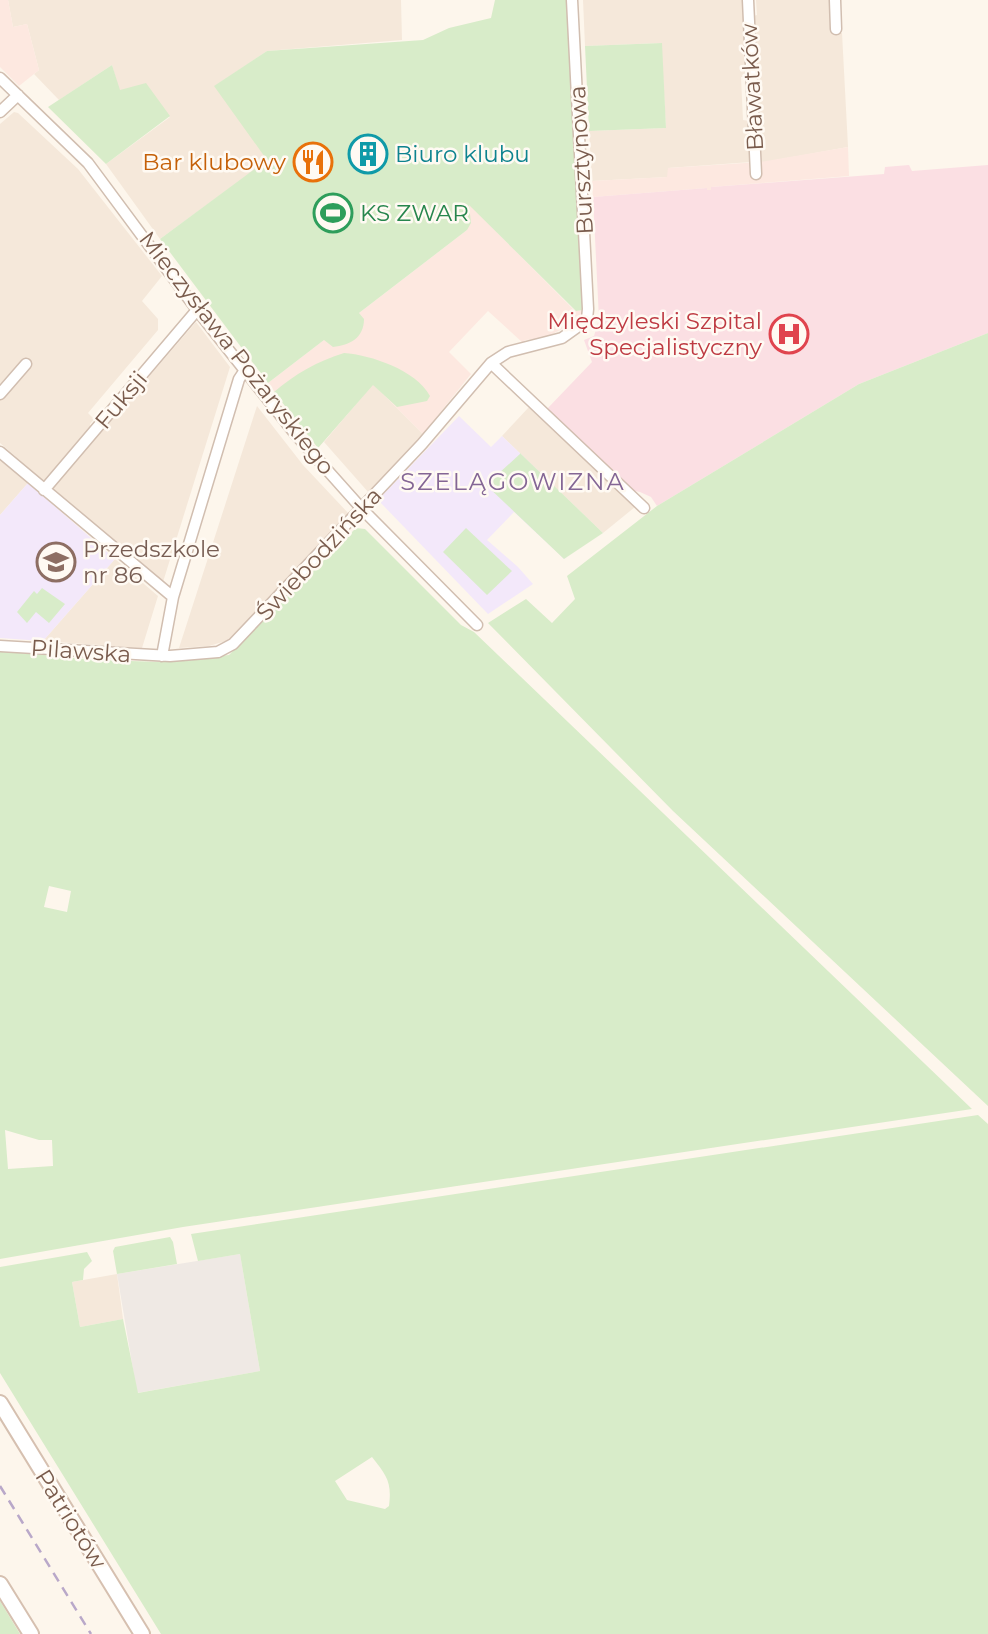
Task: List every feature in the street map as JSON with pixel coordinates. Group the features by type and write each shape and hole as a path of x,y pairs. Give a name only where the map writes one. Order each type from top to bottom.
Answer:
{"main road":[{"name":"Patriotów","path":"0,1403 142,1634"},
{"path":"0,1584 31,1634"}],"street":[{"name":"Bursztynowa","path":"572,0 587,319"},
{"name":"Bławatków","path":"748,0 756,174"},
{"path":"835,0 836,29"},
{"name":"Mieczysława Pożaryskiego","path":"0,78 88,163 197,310 296,435 362,509 477,625"},
{"path":"0,112 18,95"},
{"name":"Fuksji","path":"44,490 197,310"},
{"name":"Świebodzińska","path":"162,656 196,655 228,648 422,444 491,363 508,352 562,338 580,327 587,319"},
{"path":"491,363 644,508"},
{"path":"0,394 26,365"},
{"path":"162,656 173,597 239,379 245,370"},
{"path":"0,452 173,597"},
{"name":"Pilawska","path":"0,646 162,656"}],"shaded area":[{"path":"0,0 8,0 13,27 27,24 39,70 19,86 0,67"},
{"path":"8,0 401,0 402,40 267,51 215,86 268,160 160,239 106,164 170,117 119,90 112,65 59,100 34,74 39,70 27,24 13,27"},
{"path":"583,0 743,0 746,77 741,77 743,120 749,121 751,162 668,168 668,177 592,181 589,131 666,128 661,43 585,46"},
{"path":"756,0 829,0 836,33 842,33 848,147 759,163 753,16 757,15"},
{"path":"14,112 78,169 162,276 142,301 158,319 158,330 88,413 94,419 90,428 44,481 0,443 0,400 29,367 22,360 0,384 0,124"},
{"path":"848,147 849,176 711,187 711,190 707,188 593,197 592,181 667,177 668,168 760,162"},
{"name":"Międzyleski Szpital Specjalistyczny","path":"909,165 912,171 988,165 988,333 859,384 657,506 651,497 630,490 546,410 592,362 584,340 594,336 599,319 593,197 707,188 711,190 711,187 884,174 885,167"},
{"path":"469,204 575,311 583,310 577,321 545,338 525,340 523,343 488,311 449,352 471,374 423,434 373,384 318,448 268,383 467,230"},
{"path":"196,322 230,367 163,582 53,488"},
{"path":"373,384 423,434 369,493 324,442"},
{"path":"257,406 303,465 349,514 229,640 209,646 179,648"},
{"path":"529,407 635,507 603,533 502,436"},
{"path":"459,416 491,447 502,436 553,485 567,557 564,559 514,512 487,540 533,584 488,614 378,500"},
{"path":"0,459 28,483 0,515"},
{"name":"Przedszkole nr 86","path":"28,483 115,559 43,641 0,638 0,515"},
{"path":"115,559 158,596 142,648 43,641"},
{"path":"240,1254 260,1371 137,1393 117,1274"},
{"path":"117,1274 123,1319 80,1327 72,1282"}],"green space":[{"name":"KS ZWAR","path":"495,0 568,0 583,310 576,311 469,205 471,223 467,230 359,313 364,319 359,336 333,347 324,340 268,383 160,239 267,160 214,86 267,51 423,40 449,28 491,18"},
{"path":"662,43 666,128 589,131 585,46"},
{"path":"112,65 120,90 146,83 170,116 106,164 48,107"},
{"path":"988,333 988,1106 673,811 488,623 526,599 552,623 575,599 567,576 657,506 859,384"},
{"path":"344,353 367,357 404,371 430,396 427,401 397,407 373,385 318,448 274,392 307,369"},
{"path":"521,453 603,533 564,559 486,485"},
{"path":"356,528 365,529 461,625 474,632 972,1109 183,1227 0,1259 0,651 97,660 164,662 229,655","holes":["49,886 71,891 67,912 44,907","5,1130 39,1140 52,1140 53,1166 8,1169"]},
{"path":"466,528 512,571 487,595 443,552"},
{"path":"42,588 65,604 49,623 36,612 27,623 17,612 34,591 37,594"},
{"path":"978,1115 988,1124 988,1634 161,1634 0,1373 0,1267 87,1252 92,1261 84,1269 83,1280 72,1282 80,1327 123,1319 138,1393 260,1371 240,1254 198,1261 191,1234","holes":["372,1457 389,1485 389,1506 385,1509 347,1500 335,1481"]},
{"path":"170,1237 177,1264 117,1274 113,1251 115,1247"},
{"path":"0,1601 20,1634 0,1634"}],"railway":[{"path":"0,1486 91,1634"}],"place":[{"name":"Biuro klubu","path":"368,154"},
{"name":"Bar klubowy","path":"313,162"},
{"name":"KS ZWAR","path":"333,213"},
{"name":"Międzyleski Szpital Specjalistyczny","path":"789,334"},
{"name":"Przedszkole nr 86","path":"56,562"}],"district":[{"name":"SZELĄGOWIZNA","path":"513,482"}]}
